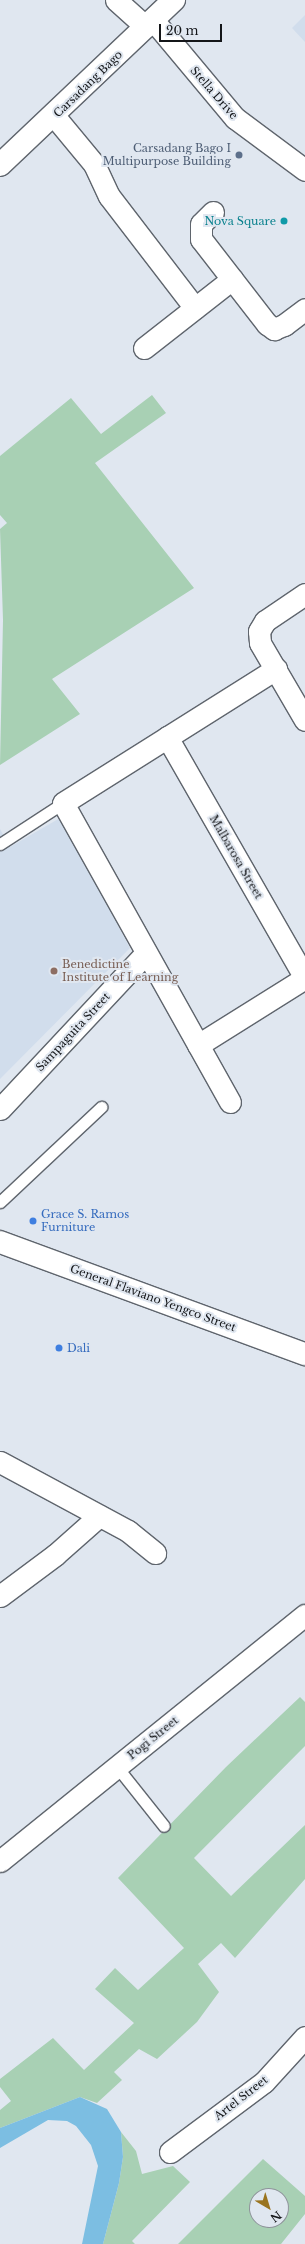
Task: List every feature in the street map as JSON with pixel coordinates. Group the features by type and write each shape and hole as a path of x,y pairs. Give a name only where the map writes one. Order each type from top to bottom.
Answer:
{"main road":[{"name":"Carsadang Bago","path":"0,165 55,117 174,0"},
{"name":"General Flaviano Yengco Street","path":"0,1242 304,1352"}],"street":[{"name":"Stella Drive","path":"116,0 149,24 235,118 305,170"},
{"path":"55,117 94,164 109,196 195,308"},
{"path":"213,212 201,224 198,232 232,279 274,329 305,309"},
{"path":"144,348 232,279"},
{"path":"305,594 265,621 259,631 260,643 305,720"},
{"path":"230,1102 145,954 63,803 276,669"},
{"name":"Malbarosa Street","path":"167,737 305,978"},
{"name":"Sampaguita Street","path":"0,1109 145,954"},
{"path":"198,1045 305,978"},
{"path":"0,1462 128,1531 155,1553"},
{"path":"0,1596 55,1555 99,1516"},
{"name":"Pogi Street","path":"0,1861 305,1615"},
{"name":"Artel Street","path":"170,2152 264,2082 305,2037"}],"lane":[{"path":"0,844 63,803"},
{"path":"0,1202 100,1107"},
{"path":"117,1767 164,1826"}],"shaded area":[{"path":"305,15 305,42 292,28"},
{"name":"Benedictine Institute of Learning","path":"60,818 130,948 0,1079 0,829 10,847"}],"green space":[{"path":"152,395 166,413 95,463 194,588 52,679 80,714 0,765 3,620 0,529 7,523 0,515 0,456 71,398 101,434"},
{"path":"300,1697 305,1702 305,1746 194,1858 231,1896 305,1825 305,1879 235,1958 221,1943 198,1964 219,1992 197,2022 157,2059 139,2049 114,2072 122,2080 97,2103 80,2097 0,2128 0,2110 11,2101 0,2087 0,2079 53,2038 84,2070 134,2023 95,1989 115,1968 138,1990 184,1948 118,1878 226,1767"},
{"path":"121,2132 136,2151 142,2174 173,2166 190,2182 132,2241 135,2244 103,2244 119,2183 123,2157"},
{"path":"263,2159 305,2196 305,2214 281,2244 178,2244"}],"water":[{"path":"80,2097 107,2109 121,2132 123,2157 119,2183 103,2244 82,2244 98,2166 91,2145 76,2126 67,2121 48,2120 0,2148 0,2128"}],"place":[{"name":"Carsadang Bago I Multipurpose Building","path":"239,155"},
{"name":"Nova Square","path":"284,221"},
{"name":"Benedictine Institute of Learning","path":"54,971"},
{"name":"Grace S. Ramos Furniture","path":"33,1221"},
{"name":"Dali","path":"59,1348"}]}
